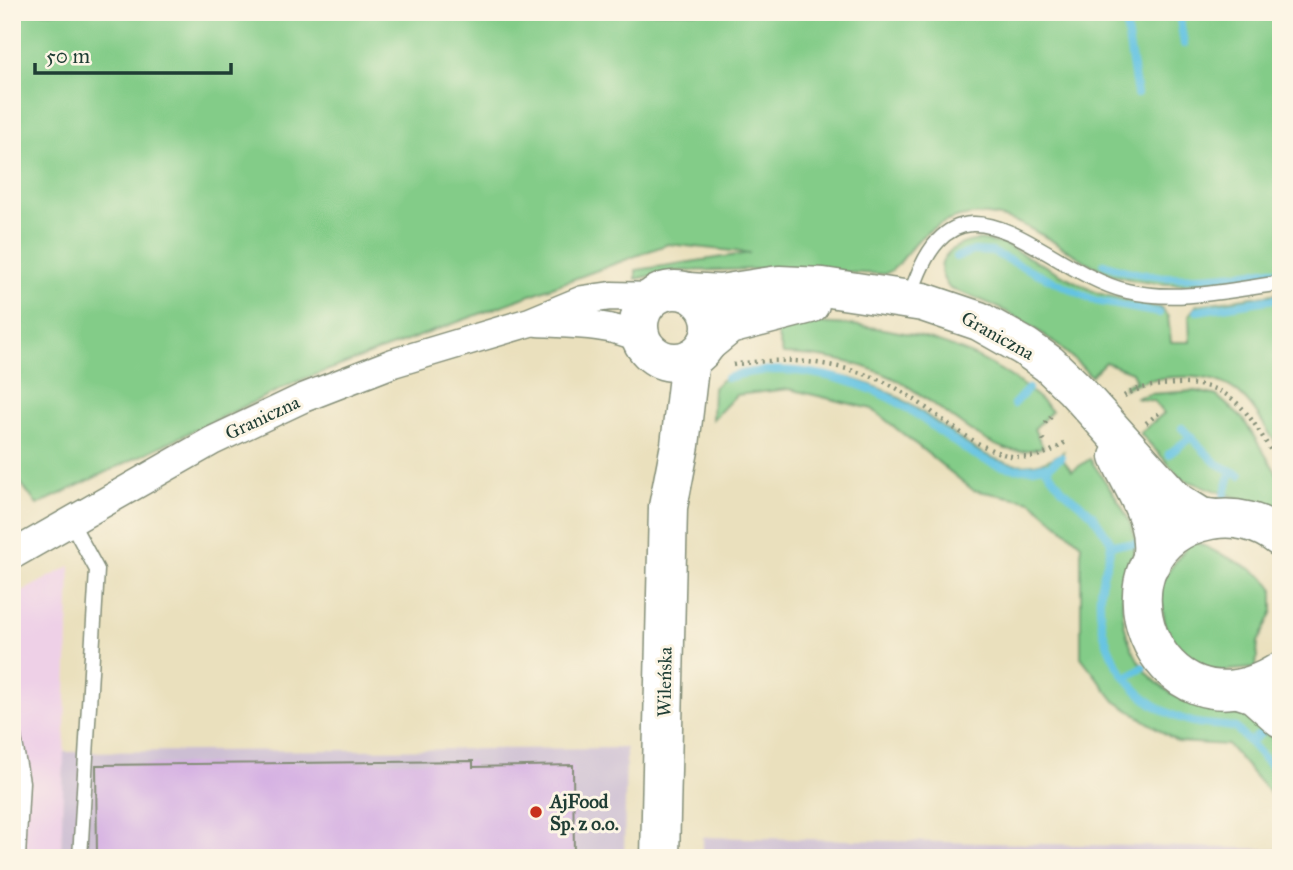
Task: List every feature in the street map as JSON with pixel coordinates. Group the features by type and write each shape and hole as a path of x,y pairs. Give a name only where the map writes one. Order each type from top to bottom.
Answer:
{"main road":[{"name":"Graniczna","path":"670,295 720,294 779,285 823,287 909,300 969,317 1025,347 1074,388 1114,410 1177,502 1201,517 1216,519"},
{"name":"Graniczna","path":"685,353 729,325 756,316 825,300 867,294"},
{"path":"670,295 706,308 711,332 685,353 640,316 670,295"},
{"name":"Wileńska","path":"660,858 668,507 680,445 685,353"},
{"name":"Graniczna","path":"1114,410 1151,521 1151,563"},
{"path":"1281,538 1251,522 1216,519 1190,526 1174,536 1151,563 1141,597 1141,615 1153,649 1178,675 1193,684 1210,689 1239,689 1265,681 1281,671"},
{"path":"1239,689 1254,694 1281,718"}],"street":[{"name":"Graniczna","path":"12,555 212,440 303,398 393,363 530,322 598,297 670,295"},
{"name":"Graniczna","path":"530,322 619,328 685,353"}],"lane":[{"path":"909,300 921,264 937,242 963,226 978,224 1010,230 1083,276 1140,295 1184,296 1281,283"},
{"path":"71,522 97,570 80,858"},
{"path":"13,730 22,782 18,858"}],"path":[{"path":"685,353 756,361 814,362 862,373 920,400 990,451 1007,457 1039,456 1068,440"},
{"path":"1114,410 1161,385 1197,383 1217,388 1242,407 1281,467"},
{"path":"1045,423 1055,414"},
{"path":"1043,439 1046,445"}],"shaded area":[{"path":"70,566 61,858 12,858 12,597"},
{"path":"626,748 624,858 61,858 64,752"},
{"path":"703,837 1281,849 1281,858 703,858"}],"green space":[{"path":"12,12 1281,12 1281,273 1201,283 1161,284 1141,281 1101,269 1023,225 982,214 960,217 933,228 916,242 897,266 885,274 766,269 674,271 636,279 636,270 750,253 668,244 296,382 37,505 12,471"},
{"path":"980,240 1003,244 1097,293 1161,308 1168,317 1171,342 1190,342 1189,315 1197,305 1281,293 1281,452 1251,406 1229,386 1215,380 1176,377 1136,383 1124,389 1124,385 1136,381 1132,372 1105,362 1091,376 1060,347 1026,323 989,304 950,289 941,270 946,255 960,245"},
{"path":"800,323 869,327 903,333 936,341 997,368 1026,387 1052,411 1034,429 1043,447 1015,451 993,444 907,386 867,368 826,358 783,354 776,330"},
{"path":"777,368 836,375 878,388 912,405 953,435 996,459 1018,465 1040,463 1063,452 1061,457 1072,471 1090,459 1122,508 1135,538 1124,587 1123,612 1127,637 1138,660 1156,682 1176,696 1210,708 1237,712 1260,725 1281,752 1281,806 1228,745 1178,742 1115,701 1081,657 1081,544 1031,501 973,490 872,409 789,389 736,395 712,420 713,388 720,382 742,371"},
{"path":"1196,391 1217,396 1243,419 1281,480 1281,513 1182,479 1140,433 1164,413 1154,401 1135,398 1150,394"},
{"path":"1195,541 1260,574 1273,588 1273,611 1258,642 1256,668 1208,672 1168,645 1159,584 1187,546"}],"building":[{"path":"473,761 473,767 573,765 574,858 97,858 96,765"}],"waterway":[{"path":"1124,12 1137,94"},
{"path":"1179,12 1184,44"},
{"path":"956,257 974,251 992,252 1096,301 1159,313"},
{"path":"1104,264 1145,275 1187,278 1272,270"},
{"path":"1197,311 1281,298"},
{"path":"727,378 769,370 837,378 897,402 966,450 985,460 1023,469 1044,466 1062,489 1092,514 1111,542 1100,587 1101,615 1105,636 1122,673 1135,689 1169,713 1195,723 1236,728 1281,777"},
{"path":"1014,404 1028,389"},
{"path":"1182,428 1216,463 1240,475"},
{"path":"1169,454 1191,437"},
{"path":"1047,468 1061,457"},
{"path":"1224,496 1231,472"},
{"path":"1112,544 1135,544"},
{"path":"1126,678 1143,667"},
{"path":"1251,741 1265,730"}],"place":[{"name":"AjFood Sp. z o.o.","path":"536,812"}]}
